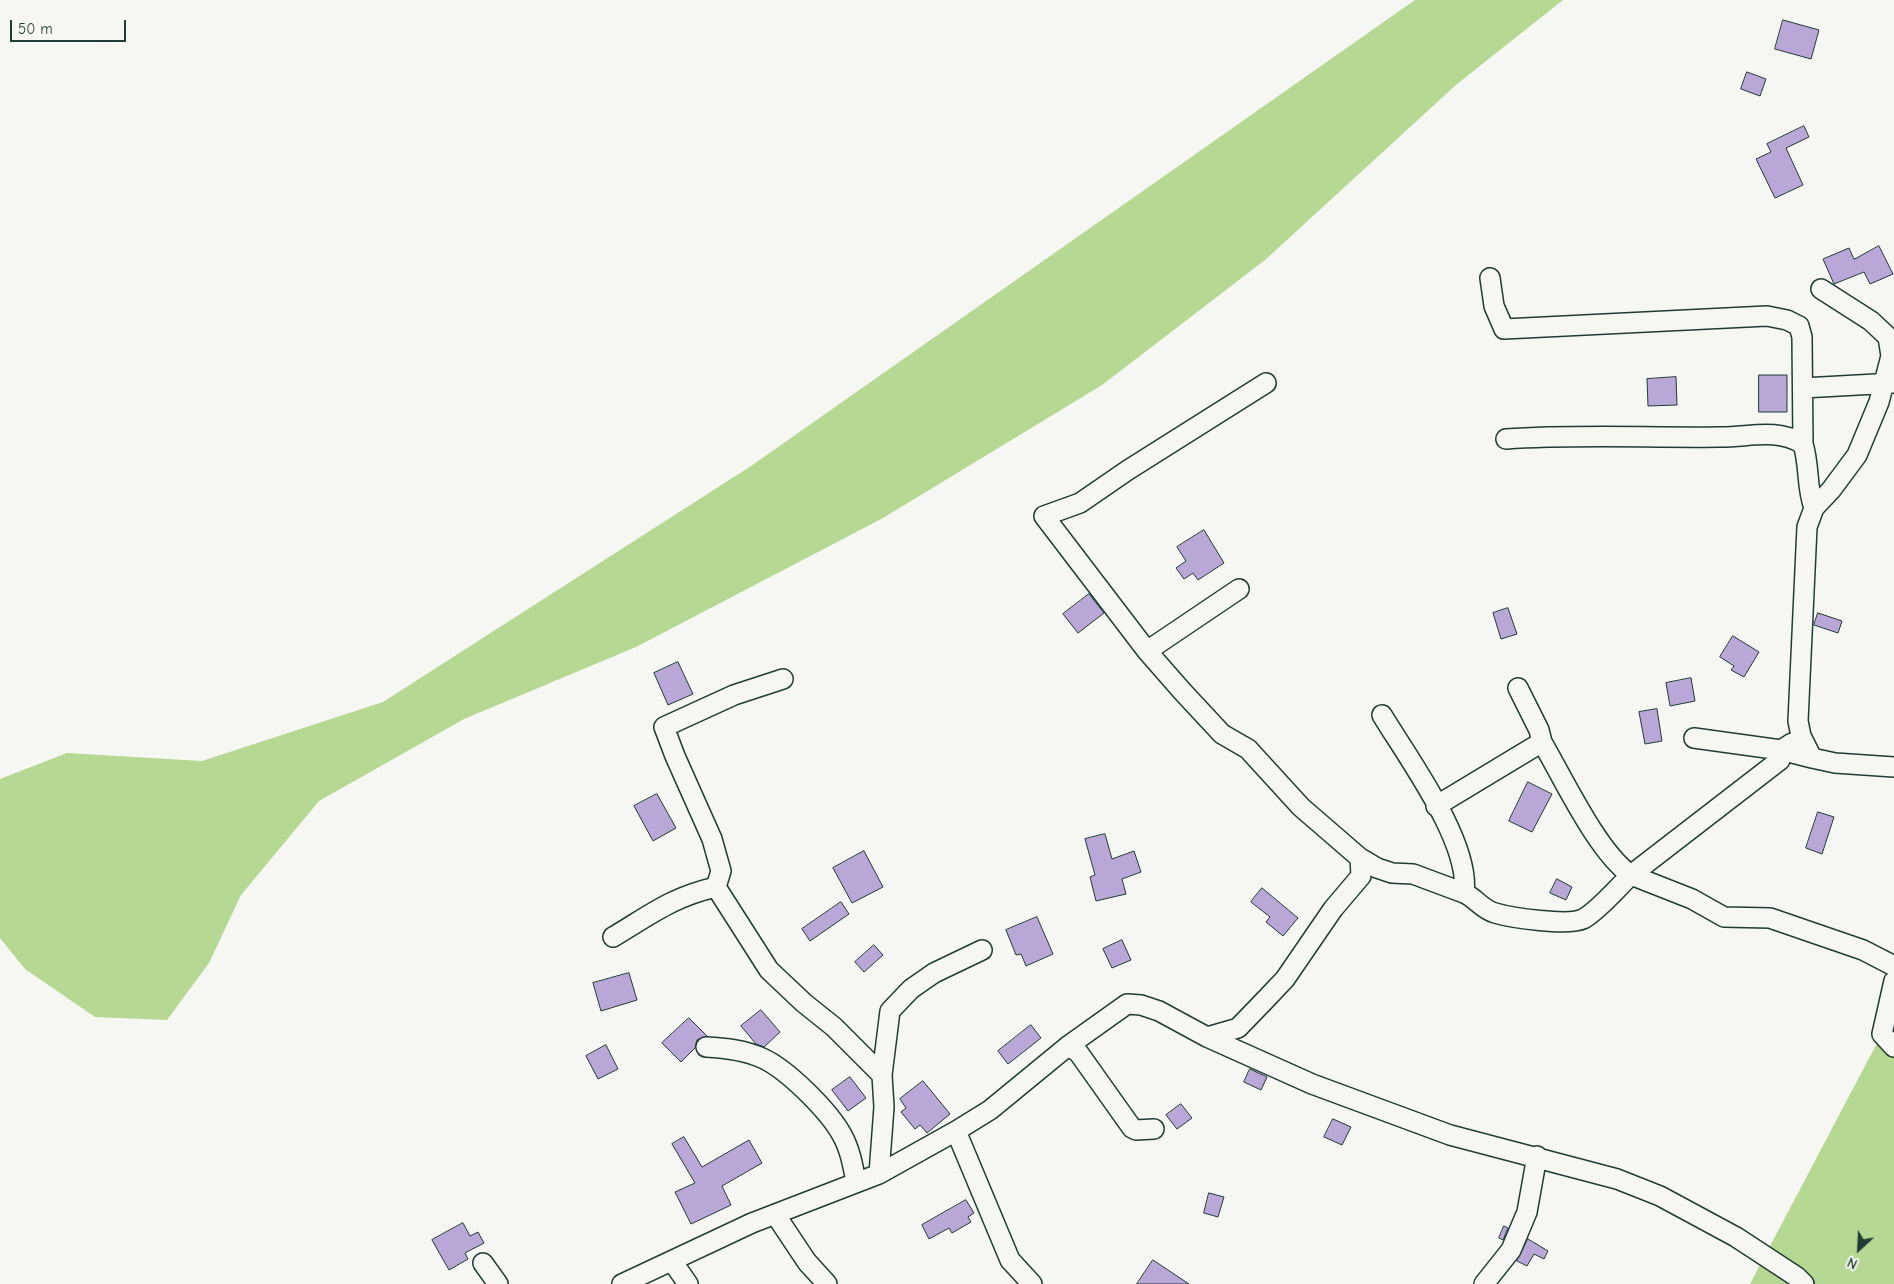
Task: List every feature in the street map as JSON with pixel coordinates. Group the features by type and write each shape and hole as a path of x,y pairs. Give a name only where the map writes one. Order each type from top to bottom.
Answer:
{"street":[{"path":"1490,278 1494,306 1504,330 1767,316 1787,320 1798,326 1802,337 1803,444 1809,463 1808,491 1814,508"},
{"path":"1812,758 1801,736 1799,688 1807,527 1814,508 1831,490 1857,455 1889,383 1891,356 1888,337 1871,321 1821,290"},
{"path":"1802,388 1889,383"},
{"path":"1266,384 1128,470 1080,503 1044,516 1147,651 1222,734 1248,749 1301,808 1366,867 1392,873 1413,874 1473,897 1481,907 1495,913 1568,923 1583,918 1631,874 1780,760 1781,750 1801,736"},
{"path":"1506,439 1563,435 1722,437 1763,434 1789,436 1803,444"},
{"path":"1147,651 1239,589"},
{"path":"783,679 734,695 664,727 712,839 721,871 716,887 769,970 804,1003 834,1027 882,1075"},
{"path":"1518,688 1539,730 1542,742 1601,844 1621,868 1692,899 1724,917 1770,918 1863,950 1894,966"},
{"path":"1382,715 1436,806 1459,851 1466,880 1464,893"},
{"path":"1694,738 1781,750 1835,763 1894,767"},
{"path":"1436,806 1542,742"},
{"path":"1206,1037 1238,1028 1285,979 1333,909 1366,867"},
{"path":"613,938 664,904 695,892 716,887"},
{"path":"879,1174 884,1107 882,1075 890,1011 896,1002 911,989 934,973 982,950"},
{"path":"1894,981 1882,1034 1894,1047"},
{"path":"622,1284 775,1214 879,1174 990,1110 1068,1046 1127,1004 1141,1005 1159,1011 1206,1037 1312,1084 1450,1135 1537,1156 1617,1179 1660,1196 1736,1237 1797,1276 1804,1284"},
{"path":"1238,1028 1240,1052"},
{"path":"1068,1046 1078,1052 1114,1106 1132,1128 1136,1130 1154,1128"},
{"path":"706,1048 730,1048 763,1059 794,1081 828,1113 843,1135 856,1182"},
{"path":"956,1131 1010,1260 1032,1284"},
{"path":"1484,1284 1511,1250 1527,1212 1537,1156"},
{"path":"775,1214 807,1262 827,1284"},
{"path":"672,1261 688,1284"},
{"path":"483,1263 498,1284"}],"green space":[{"path":"1415,0 1563,0 1457,84 1265,260 1102,385 883,518 636,647 464,719 319,801 241,895 209,963 167,1020 95,1017 25,969 0,938 0,779 67,753 202,761 383,702 751,466"},
{"path":"1894,1011 1894,1284 1750,1284"}],"building":[{"path":"1783,20 1819,30 1811,59 1775,49"},
{"path":"1747,72 1766,79 1760,96 1741,89"},
{"path":"1804,126 1809,137 1786,148 1803,185 1775,198 1756,159 1771,152 1767,144"},
{"path":"1879,246 1893,274 1870,284 1864,272 1834,284 1823,259 1849,248 1854,259"},
{"path":"1759,375 1787,375 1787,412 1759,412"},
{"path":"1676,377 1677,405 1648,406 1647,379"},
{"path":"1204,530 1224,563 1198,580 1193,573 1184,579 1176,568 1186,561 1177,547"},
{"path":"1089,594 1104,613 1078,633 1063,614"},
{"path":"1508,608 1517,634 1501,639 1493,613"},
{"path":"1818,613 1842,621 1838,633 1814,625"},
{"path":"1733,636 1759,652 1744,677 1731,670 1734,666 1720,657"},
{"path":"678,662 693,694 668,705 654,673"},
{"path":"1691,678 1695,701 1670,706 1666,683"},
{"path":"1657,709 1662,741 1645,744 1639,712"},
{"path":"1528,782 1552,794 1532,832 1509,821"},
{"path":"657,794 676,828 653,841 634,806"},
{"path":"1818,812 1834,817 1822,854 1806,848"},
{"path":"1105,834 1112,859 1134,851 1141,872 1122,879 1126,894 1096,901 1090,877 1095,875 1085,839"},
{"path":"864,851 883,887 852,903 833,868"},
{"path":"1557,879 1572,887 1566,900 1550,893"},
{"path":"1262,888 1298,918 1283,936 1266,922 1270,917 1251,902"},
{"path":"841,902 849,914 810,941 802,929"},
{"path":"1037,917 1053,954 1026,966 1021,954 1016,955 1006,930"},
{"path":"1122,940 1131,960 1112,968 1103,949"},
{"path":"874,945 883,955 864,972 855,962"},
{"path":"629,973 637,1000 601,1011 593,983"},
{"path":"761,1010 780,1032 764,1047 756,1044 741,1026"},
{"path":"689,1018 707,1036 697,1040 695,1048 681,1062 662,1043"},
{"path":"1031,1025 1041,1038 1008,1064 998,1051"},
{"path":"606,1045 618,1069 598,1079 586,1056"},
{"path":"1250,1069 1267,1077 1261,1090 1244,1082"},
{"path":"850,1077 866,1098 848,1111 832,1090"},
{"path":"923,1081 950,1114 927,1133 920,1125 915,1129 901,1112 906,1108 900,1099"},
{"path":"1181,1104 1192,1118 1177,1129 1166,1115"},
{"path":"1333,1119 1351,1127 1342,1145 1324,1137"},
{"path":"684,1137 702,1167 749,1140 762,1163 722,1186 731,1205 691,1224 675,1192 695,1183 672,1144"},
{"path":"1209,1193 1224,1197 1218,1217 1204,1213"},
{"path":"966,1200 974,1213 968,1217 971,1222 952,1233 949,1228 929,1239 922,1225"},
{"path":"463,1223 470,1236 478,1232 484,1243 465,1253 468,1259 449,1270 432,1240"},
{"path":"1504,1226 1508,1228 1503,1240 1499,1238"},
{"path":"1528,1239 1548,1251 1544,1259 1534,1254 1527,1266 1517,1261"},
{"path":"1153,1260 1189,1284 1137,1284"}]}
